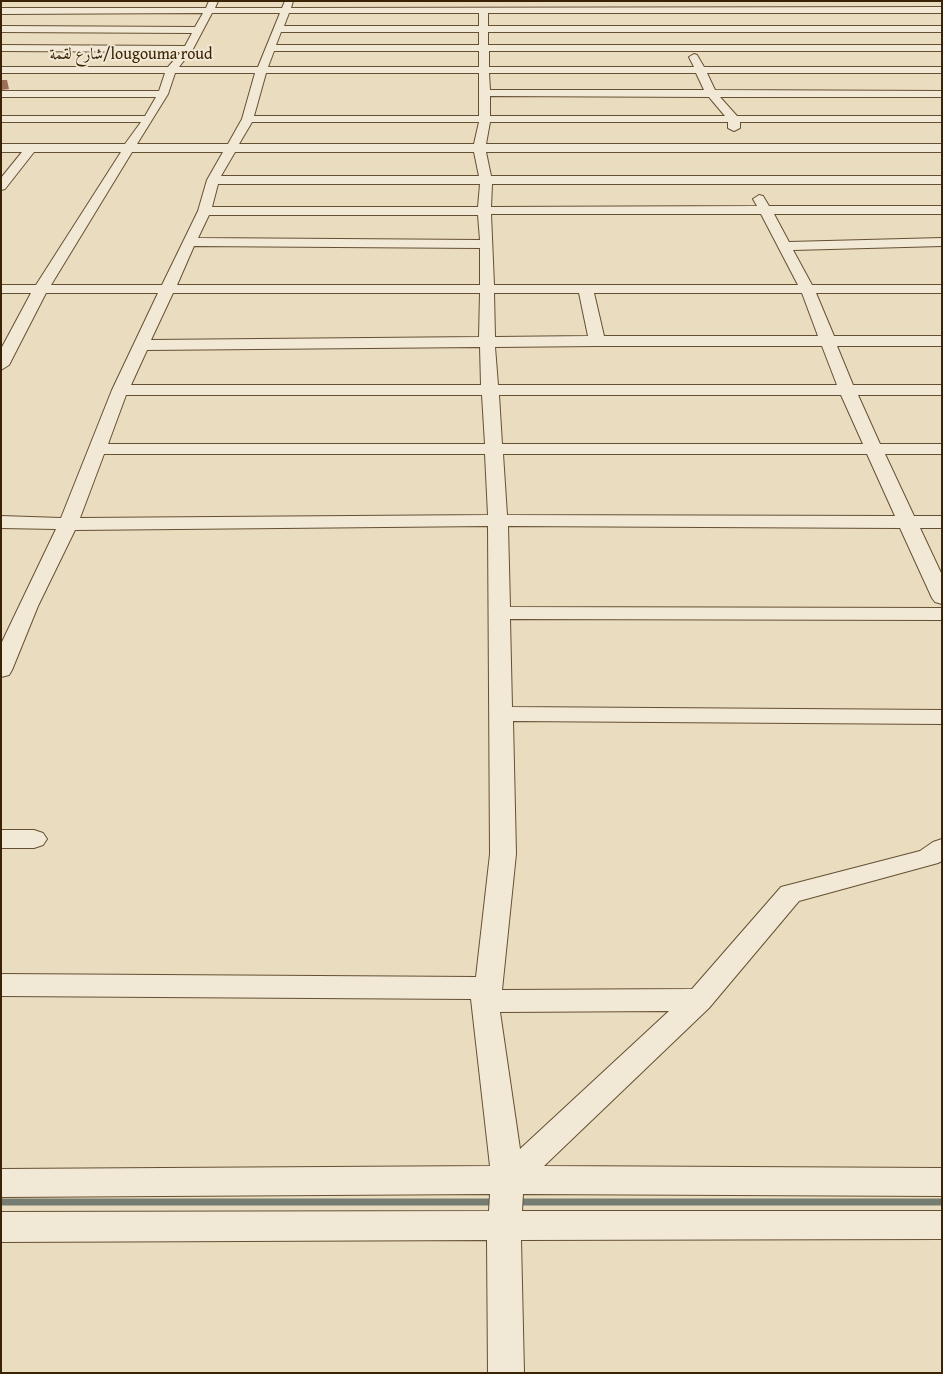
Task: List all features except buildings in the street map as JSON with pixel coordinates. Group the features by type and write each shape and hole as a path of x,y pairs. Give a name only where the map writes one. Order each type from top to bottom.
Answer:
{"street":[{"path":"60,11 69,1"},
{"path":"134,10 140,1"},
{"path":"882,1 942,69"},
{"path":"1,11 134,10 211,6 483,10 672,6 942,10"},
{"path":"1,365 40,290 128,149 149,119 163,94 171,70 188,49 211,6"},
{"path":"1,670 28,606 68,524 120,390 204,210 213,180 248,119 262,71 287,6"},
{"path":"672,6 711,93 734,119 736,150 752,180 763,210 807,288 847,390 942,598"},
{"path":"483,10 485,120 479,148 486,181 484,210 487,244 487,341 492,448 498,520 503,854 486,994 506,1204 506,1373"},
{"path":"1,29 198,30"},
{"path":"278,29 942,29"},
{"path":"1,48 188,49"},
{"path":"271,48 942,48"},
{"name":"شارع لقمة/lougouma roud","path":"1,70 262,71 484,69 605,94"},
{"path":"248,119 485,120 605,94 699,69 942,69"},
{"path":"741,94 787,69"},
{"path":"1,94 163,94"},
{"path":"7,119 34,94"},
{"path":"484,94 942,94"},
{"path":"605,94 734,119 942,119"},
{"path":"7,119 149,119"},
{"path":"1,148 736,150 942,148"},
{"path":"1,186 31,148"},
{"path":"213,180 942,180"},
{"path":"204,210 942,210"},
{"path":"917,210 926,224 942,216"},
{"path":"931,230 941,244"},
{"path":"188,242 487,244"},
{"path":"783,246 941,244"},
{"path":"585,288 597,341"},
{"path":"1,290 942,289"},
{"path":"141,345 487,341 942,341"},
{"path":"120,390 942,390"},
{"path":"96,449 942,449"},
{"path":"1,522 68,524 498,520 942,522"},
{"path":"499,613 942,614"},
{"path":"500,714 942,717"},
{"path":"1,839 34,839"},
{"path":"506,1204 698,1000 790,894 929,857 942,848"},
{"path":"1,985 698,1000"},
{"path":"1,1227 942,1182"},
{"path":"1,1183 506,1204 942,1225"}],"waterway":[{"path":"1,1202 496,1202"},
{"path":"517,1202 942,1202"}]}
